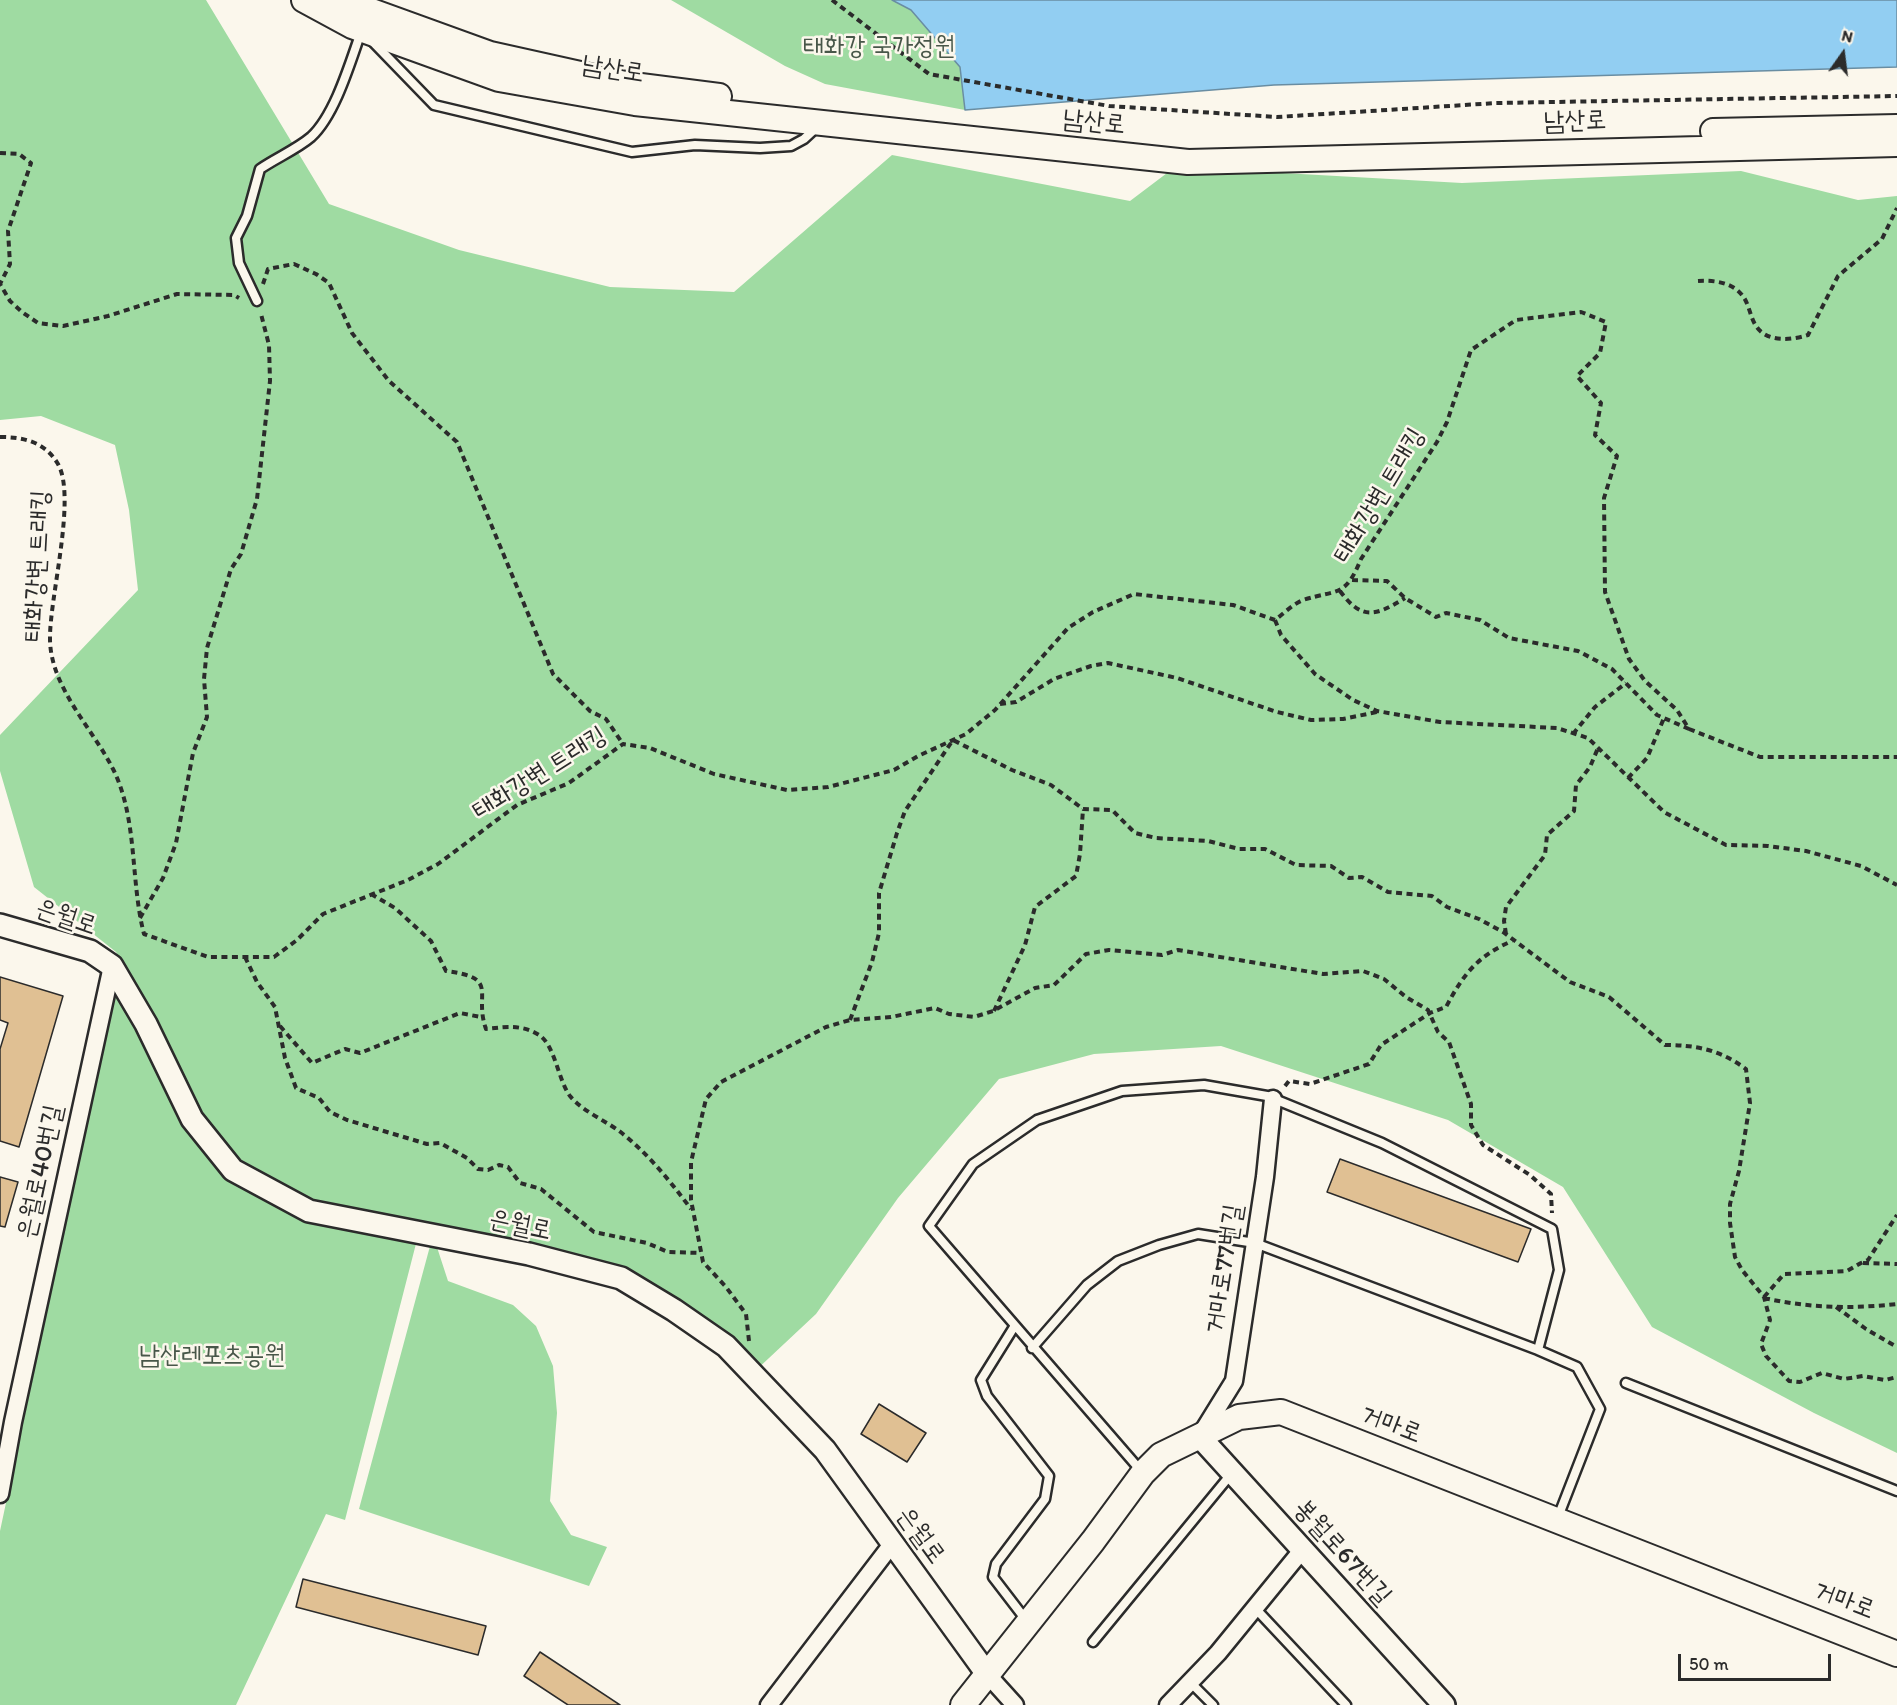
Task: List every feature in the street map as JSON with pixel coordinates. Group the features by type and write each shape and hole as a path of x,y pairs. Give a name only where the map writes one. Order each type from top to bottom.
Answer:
{"main road":[{"name":"남산로","path":"304,0 362,29 499,79 635,103 1188,162 1897,144"},
{"name":"남산로","path":"341,0 490,54 625,84 1102,141 1241,150 1788,128 1897,127"},
{"name":"거마로","path":"963,1705 1093,1542 1143,1473 1161,1455 1239,1417 1281,1412 1895,1648"}],"street":[{"name":"은월로","path":"0,925 90,951 112,966 146,1024 192,1119 232,1170 309,1211 529,1254 621,1278 726,1346 825,1450 987,1674"},
{"name":"은월로40번길","path":"0,1494 6,1430 112,966"},
{"name":"거마로77번길","path":"1200,1437 1234,1381 1255,1243 1273,1099"},
{"name":"봉월로67번길","path":"1200,1437 1444,1705"},
{"path":"769,1705 892,1544"},
{"path":"1168,1705 1191,1683 1303,1550"},
{"path":"987,1674 1015,1705"}],"lane":[{"path":"257,301 240,263 236,238 247,216 260,169 311,137 324,121 348,71 362,29 434,105 632,152 695,146 760,148 791,146 804,139 821,123"},
{"path":"1143,1473 1032,1348 929,1226 973,1164 1037,1120 1122,1091 1204,1085 1273,1099 1382,1143 1552,1229 1559,1270 1538,1350"},
{"path":"1032,1348 1087,1286 1118,1261 1159,1245 1198,1234 1255,1243 1538,1350 1577,1367 1600,1409 1557,1520"},
{"path":"1014,1327 981,1380 987,1396 1049,1476 1045,1499 996,1564 993,1577 1028,1623"},
{"path":"1626,1383 1897,1491"},
{"path":"1094,1642 1232,1472"},
{"path":"1254,1607 1346,1705"},
{"path":"1191,1683 1213,1705"}],"path":[{"path":"832,0 929,74 1109,106 1277,117 1496,103 1897,96"},
{"path":"0,153 19,154 31,163 8,231 10,264 0,284 10,301 38,322 63,326 108,316 177,294 234,296 255,305 268,269 294,264 316,273 329,283 352,333 389,381 457,442 553,674 590,711 606,719 623,744"},
{"path":"1698,281 1716,280 1742,295 1756,327 1770,337 1787,339 1808,335 1838,276 1882,239 1897,208"},
{"path":"140,919 163,878 176,843 192,753 207,717 204,679 207,648 231,569 241,554 257,499 270,381 269,345 257,301"},
{"name":"태화강변 트래킹","path":"0,437 15,437 41,444 58,465 64,486 59,567 50,641 59,675 84,723 113,770 128,814 140,919 144,933 208,957 274,957 297,940 323,914 438,864 517,805 569,783 623,744 650,747 714,774 787,790 828,787 894,770 966,734 1000,704 1068,628 1094,612 1134,594 1233,605 1275,620 1300,601 1340,591 1352,580 1361,559 1437,442 1447,422 1471,350 1516,320 1581,312 1606,322 1600,353 1577,376 1601,403 1595,435 1617,456 1604,498 1605,592 1629,659 1645,681 1677,710 1689,729"},
{"path":"1352,580 1387,581 1405,598 1436,617 1446,613 1480,620 1509,638 1578,651 1602,662 1657,715 1760,758 1897,757"},
{"path":"1340,591 1352,607 1372,613 1382,613 1405,598"},
{"path":"1275,620 1281,635 1315,674 1353,700 1377,711 1440,722 1539,727 1588,738 1664,812 1726,846 1768,846 1806,851 1861,866 1897,885"},
{"path":"1000,704 1016,702 1054,679 1091,666 1108,663 1177,678 1277,712 1311,720 1343,719 1377,711"},
{"path":"1573,734 1595,707 1626,683"},
{"path":"1628,778 1647,758 1664,718"},
{"path":"850,1020 872,962 879,933 879,893 905,811 953,740 1012,770 1051,785 1083,809 1112,810 1135,833 1156,838 1208,841 1239,849 1265,849 1296,865 1331,866 1349,878 1362,877 1388,892 1432,896 1447,907 1479,919 1503,932 1512,941 1570,982 1609,997 1665,1046 1686,1045 1726,1055 1746,1069 1750,1103 1739,1171 1730,1204 1730,1223 1735,1257 1742,1270 1764,1297 1770,1320 1761,1344 1766,1356 1789,1381 1800,1382 1822,1373 1844,1379 1863,1376 1885,1380 1897,1377"},
{"path":"1503,932 1506,934 1504,921 1506,907 1545,855 1548,835 1574,811 1576,785 1590,767 1598,748"},
{"path":"993,1011 1025,945 1035,907 1076,876 1083,809"},
{"path":"371,894 395,908 431,941 446,971 468,974 479,980 483,994 482,1017 486,1029 513,1026 525,1028 542,1036 549,1045 557,1072 571,1096 640,1148 660,1168 692,1209"},
{"path":"1273,1099 1289,1081 1310,1084 1369,1064 1381,1045 1430,1013 1446,1007 1463,975 1493,949 1512,941"},
{"path":"753,1373 746,1314 703,1262 692,1209 690,1162 706,1099 721,1082 817,1032 850,1020 891,1017 935,1008 949,1014 974,1017 993,1011 1035,988 1054,985 1086,954 1109,950 1162,955 1178,950 1323,974 1363,971 1384,979 1430,1013 1438,1032 1449,1042 1456,1057 1471,1104 1471,1125 1483,1144 1530,1175 1551,1194 1552,1229"},
{"path":"245,957 256,982 275,1007 285,1058 296,1088 319,1098 330,1112 389,1134 427,1144 440,1143 467,1158 478,1169 488,1170 499,1165 508,1167 520,1183 541,1189 594,1232 647,1243 668,1252 701,1253"},
{"path":"280,1026 312,1063 345,1049 360,1053 460,1013 482,1017"},
{"path":"1764,1297 1784,1274 1847,1271 1868,1260 1897,1215"},
{"path":"1861,1263 1897,1264"},
{"path":"1764,1297 1788,1304 1856,1309 1897,1304"},
{"path":"1835,1306 1866,1329 1897,1347"}],"green space":[{"name":"남산레포츠공원","path":"0,0 206,0 329,204 459,250 610,287 734,292 892,155 1130,201 1175,167 1462,183 1741,171 1858,200 1897,196 1897,1453 1814,1413 1652,1327 1563,1187 1448,1120 1221,1046 1094,1054 999,1079 898,1198 816,1314 753,1373 624,1266 376,1214 309,1211 419,1232 345,1520 326,1514 236,1705 0,1705 0,1531 118,977 230,1166 116,952 34,887 0,771 0,735 138,590 129,510 115,445 41,416 0,420"},
{"name":"태화강 국가정원","path":"671,0 892,0 911,10 961,67 965,110 825,84 785,66"},
{"path":"433,1235 448,1281 513,1305 536,1326 553,1366 557,1413 550,1501 571,1535 607,1547 589,1586 359,1509"}],"water":[{"path":"892,0 1897,0 1897,67 1274,85 965,110 960,67 911,10"}],"building":[{"path":"0,977 63,996 19,1147 0,1141 0,1049 8,1023 0,1020"},
{"path":"1340,1159 1531,1229 1518,1262 1327,1192"},
{"path":"0,1177 18,1182 5,1227 0,1226"},
{"path":"879,1404 926,1433 907,1462 861,1434"},
{"path":"303,1579 486,1626 478,1655 296,1607"},
{"path":"540,1652 620,1705 568,1705 524,1676"}]}
